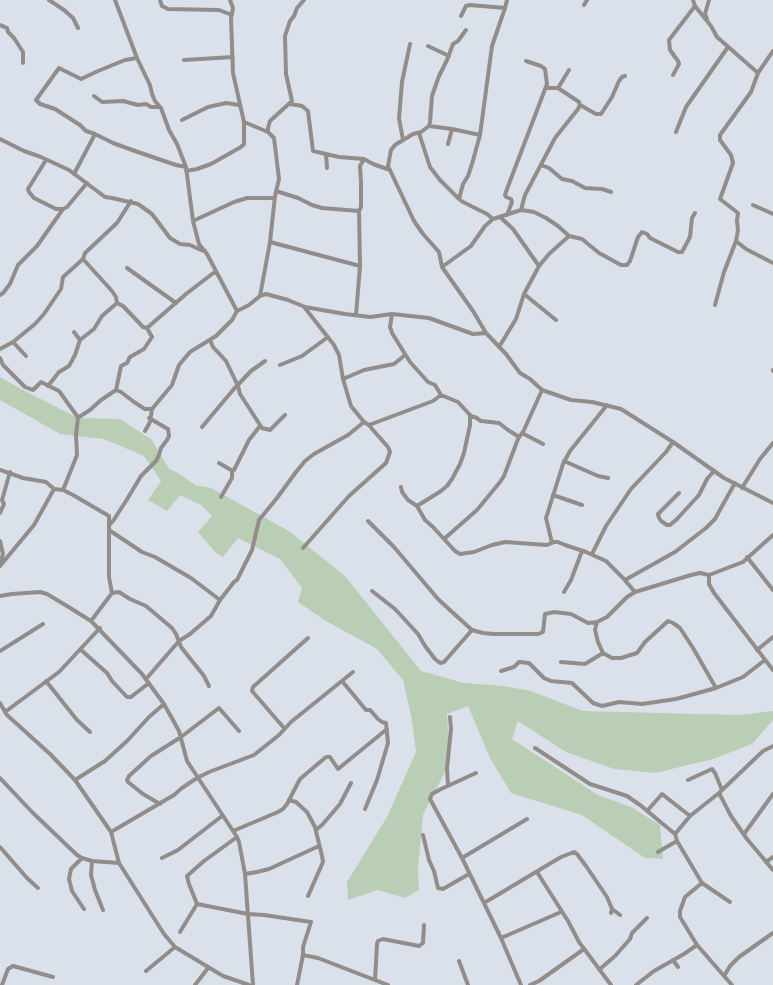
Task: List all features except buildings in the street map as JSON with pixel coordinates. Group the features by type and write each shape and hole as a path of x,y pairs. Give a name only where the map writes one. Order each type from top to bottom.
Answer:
{"street":[{"path":"49,0 73,18 78,28"},
{"path":"115,0 137,58 150,85 155,101 160,107 169,130 180,151 186,169 193,221 199,244 205,251 222,281 236,311"},
{"path":"160,0 162,6 168,9 219,10 232,15"},
{"path":"137,58 125,60 81,79 59,68 36,100 40,104 55,109 80,125 86,131 135,152 186,169 197,169 210,164 241,147 244,144 244,122 239,105 234,73 233,8 230,0"},
{"path":"268,132 270,121 292,101 286,74 285,36 290,21 297,8 304,0"},
{"path":"459,199 463,184 468,176 472,164 480,135 492,46 507,0"},
{"path":"584,5 587,0"},
{"path":"693,0 695,6 707,20 717,37 758,73"},
{"path":"707,20 705,14 709,0"},
{"path":"461,16 466,6 470,5 505,8"},
{"path":"673,75 679,64 670,50 669,40 695,6"},
{"path":"0,25 7,28 8,32 23,52 23,63"},
{"path":"429,126 432,96 439,76 453,44 466,30"},
{"path":"403,140 399,118 402,82 410,44"},
{"path":"428,46 449,56"},
{"path":"676,132 686,107 728,47"},
{"path":"715,304 724,272 736,241 738,230 738,213 720,198 733,163 731,155 720,140 720,135 751,92 758,73 773,51"},
{"path":"184,60 233,56"},
{"path":"507,215 512,202 505,195 547,84 545,69 541,66 526,61"},
{"path":"558,88 569,70"},
{"path":"546,88 558,88 579,102 580,105 596,114 601,114 612,97 619,81 625,76"},
{"path":"94,96 102,102 123,101 138,105 146,104 151,107 160,107"},
{"path":"182,120 208,107 226,103 239,105"},
{"path":"290,104 302,106 308,111 312,151 364,159 390,170"},
{"path":"521,210 525,196 555,138 580,105"},
{"path":"244,122 268,132 274,138 279,179 274,198 270,242 260,296"},
{"path":"480,135 429,126 419,133 413,134 395,145 392,150 388,166 414,221 439,252 442,267 473,311 486,333 506,354 520,373 530,379 542,390 571,400 592,402 621,409 673,442 714,472 773,503"},
{"path":"448,144 452,129"},
{"path":"419,133 430,167 440,180 463,202 487,214 493,219"},
{"path":"74,174 95,134"},
{"path":"0,139 65,168 105,197 131,201 138,204 152,214 170,238 180,244 190,245 205,251"},
{"path":"326,154 328,168"},
{"path":"356,315 360,266 360,166 364,159"},
{"path":"46,160 30,184 28,189 29,192 34,198 56,209 63,209"},
{"path":"541,165 549,168 562,179 572,181 585,188 602,189 611,192"},
{"path":"0,294 3,293 10,284 18,265 37,246 63,209 67,207 87,183"},
{"path":"276,191 322,208 359,211"},
{"path":"193,221 234,202 247,198 274,198"},
{"path":"0,349 14,342 44,314 61,289 63,277 83,259 85,253 116,223 131,201"},
{"path":"753,205 773,214"},
{"path":"442,267 471,246 485,226 493,219 521,210 534,212 546,218 569,236 582,239 599,253 621,265 627,265 630,261 638,237 642,232 647,234 650,238 678,252 682,252 690,237 692,218 695,213"},
{"path":"500,217 513,229 538,266"},
{"path":"499,347 516,319 524,294 538,266 569,236"},
{"path":"736,241 746,249 773,264"},
{"path":"270,242 360,266"},
{"path":"83,259 112,291 116,297 117,303"},
{"path":"127,268 176,303"},
{"path":"147,328 186,294 216,271"},
{"path":"145,431 148,427 152,409 172,386 182,362 194,349 223,331 232,320 236,311 249,305 260,296 266,294 276,296 305,307 370,317 392,314 429,318 473,334 486,333"},
{"path":"524,294 556,320"},
{"path":"78,417 90,410 101,400 116,390 121,366 127,363 130,357 144,349 152,337 147,328 143,327 123,306 117,303"},
{"path":"48,386 59,372 69,366 75,355 80,340 94,329 102,316 117,303"},
{"path":"303,548 349,496 386,463 390,452 369,425 364,422 351,406 343,379 339,355 334,345 305,307"},
{"path":"392,314 390,327 392,334 410,362 428,382 435,385 441,395 458,402 470,415 481,421 499,423 508,430 543,444"},
{"path":"74,332 80,340"},
{"path":"280,365 302,356 328,337"},
{"path":"210,340 212,347 226,361 238,386 240,394 260,426 264,429 270,430 285,415"},
{"path":"14,342 26,356"},
{"path":"343,379 364,370 394,364 405,355"},
{"path":"0,358 4,365 25,387 33,390 41,382 59,391 78,417 76,434 77,454 63,490"},
{"path":"202,427 251,371 265,361"},
{"path":"116,390 145,409 152,409"},
{"path":"444,539 477,510 504,476 542,390"},
{"path":"369,425 433,401 441,395"},
{"path":"552,543 546,518 564,461 570,451 607,405"},
{"path":"417,506 442,491 452,479 464,453 470,425 470,415"},
{"path":"110,524 141,476 156,461 161,448 169,436 168,429 150,418"},
{"path":"146,679 179,641 190,634 210,616 220,600 237,580 252,550 259,520 305,461 314,454 348,435 364,422"},
{"path":"221,497 232,478 232,470 235,468 244,450 260,426"},
{"path":"592,554 606,526 631,489 666,452 673,442"},
{"path":"742,488 760,459 773,443"},
{"path":"564,461 598,476 608,478"},
{"path":"219,463 232,470"},
{"path":"0,470 10,472 23,478 46,482 54,489 63,490 109,516 109,577 112,593"},
{"path":"0,513 4,504 2,500 10,472"},
{"path":"679,493 658,514 658,518 667,525 670,525 677,519 699,495 707,479 714,472"},
{"path":"625,580 675,552 706,528 715,519 735,483"},
{"path":"401,487 402,492 408,500 417,506 425,520 433,526 455,551 464,554 505,542 547,545 558,542 565,546 582,550 606,561 635,592"},
{"path":"0,565 34,525 54,489"},
{"path":"553,495 582,505"},
{"path":"368,521 394,547 438,599 472,630 494,634 538,634 543,632 545,614 554,612 571,614 588,623 597,622 607,618 627,597 635,592 700,573 709,575 743,562 773,535"},
{"path":"109,530 142,552 156,557 191,578 220,600"},
{"path":"0,541 3,554 0,565"},
{"path":"564,592 571,580 582,550"},
{"path":"747,557 773,590"},
{"path":"709,575 709,584 714,592 773,670"},
{"path":"372,590 395,609 418,634 425,646 440,663 444,662 472,630"},
{"path":"0,596 40,592 47,594 91,621 100,628 146,679 164,704 181,737 185,758 237,837 245,874 254,985"},
{"path":"91,621 112,593 119,592 146,606 172,628 182,647 204,676 209,686"},
{"path":"597,622 595,630 603,653 612,658 621,658 632,656 637,653 645,642 668,621 680,628 703,664 716,688"},
{"path":"0,651 43,624"},
{"path":"5,712 59,672 100,628"},
{"path":"757,650 773,637"},
{"path":"284,728 252,690 253,687 308,638"},
{"path":"80,649 107,673 112,681 127,697 131,697 149,683"},
{"path":"561,662 584,664 603,653"},
{"path":"500,670 514,666 519,662 529,662 544,678 551,681 572,683 593,702 602,706 619,702 642,704 676,699 716,688 731,683 765,660"},
{"path":"111,832 160,804 208,772 254,755 279,735 284,728 353,672"},
{"path":"46,681 77,720 90,732"},
{"path":"342,681 366,710 370,710 378,719 386,723 388,743 377,780 365,809"},
{"path":"0,703 5,712 50,754 75,780 111,832 119,863 164,934 175,947 223,976 247,985"},
{"path":"75,780 105,761 164,704"},
{"path":"160,804 143,794 127,780 129,776 151,756 181,737 219,708 239,731"},
{"path":"448,786 447,768 451,730 450,717"},
{"path":"233,831 278,812 287,804 300,779 326,757 330,757 338,769 387,729"},
{"path":"675,834 690,816 721,792 764,751 773,746"},
{"path":"535,748 590,784 627,796 647,811 675,834 677,841 702,883 730,902"},
{"path":"688,780 712,769 731,816 746,839 773,870"},
{"path":"476,773 432,794 430,799 462,858 501,938 521,985"},
{"path":"0,778 39,819 71,850 82,858 92,861 119,863"},
{"path":"316,830 340,804 351,783"},
{"path":"647,811 662,794 690,816"},
{"path":"744,834 773,794"},
{"path":"289,800 296,802 307,812 316,830 323,862 308,896"},
{"path":"162,858 178,850 222,816"},
{"path":"462,858 527,819"},
{"path":"423,835 438,888 443,889 469,874"},
{"path":"197,904 188,884 187,876 204,861 237,837"},
{"path":"658,852 677,841"},
{"path":"245,874 269,869 319,846"},
{"path":"0,847 27,878 38,888"},
{"path":"484,903 561,857 576,853 603,891 612,911 620,915"},
{"path":"766,862 773,857"},
{"path":"82,858 71,869 69,879 72,891 84,909"},
{"path":"92,861 91,875 103,910"},
{"path":"537,872 584,949 611,985"},
{"path":"702,883 685,897 680,911 682,921 697,945 730,984"},
{"path":"197,904 248,914 311,922 303,947 297,985"},
{"path":"180,932 197,904"},
{"path":"501,938 561,912"},
{"path":"600,969 615,956 630,939 632,933 647,918"},
{"path":"375,980 378,941 383,939 406,942 419,946 423,943 424,925"},
{"path":"724,976 730,966 739,957 773,933"},
{"path":"636,985 654,971 697,945"},
{"path":"146,971 175,947"},
{"path":"530,985 539,981 584,949"},
{"path":"303,954 318,958 388,985"},
{"path":"673,960 678,967"},
{"path":"459,961 468,985"},
{"path":"2,985 8,969 13,966 53,977"},
{"path":"196,985 208,968"},
{"path":"539,981 543,985"}],"green space":[{"path":"0,377 78,418 120,419 152,440 169,469 178,473 195,485 211,488 289,531 345,576 421,671 464,683 504,686 531,691 583,711 740,715 773,711 773,720 752,744 713,759 655,773 614,769 566,752 518,721 512,739 598,795 631,807 660,825 663,859 645,858 582,815 511,793 490,758 468,706 447,714 450,762 423,815 418,868 419,890 405,898 378,890 348,900 347,882 387,817 416,752 412,720 403,680 377,649 326,621 298,602 302,588 280,559 238,538 223,557 215,552 198,532 212,516 201,505 180,495 167,511 148,500 161,481 144,456 104,439 60,434 0,400"}]}
